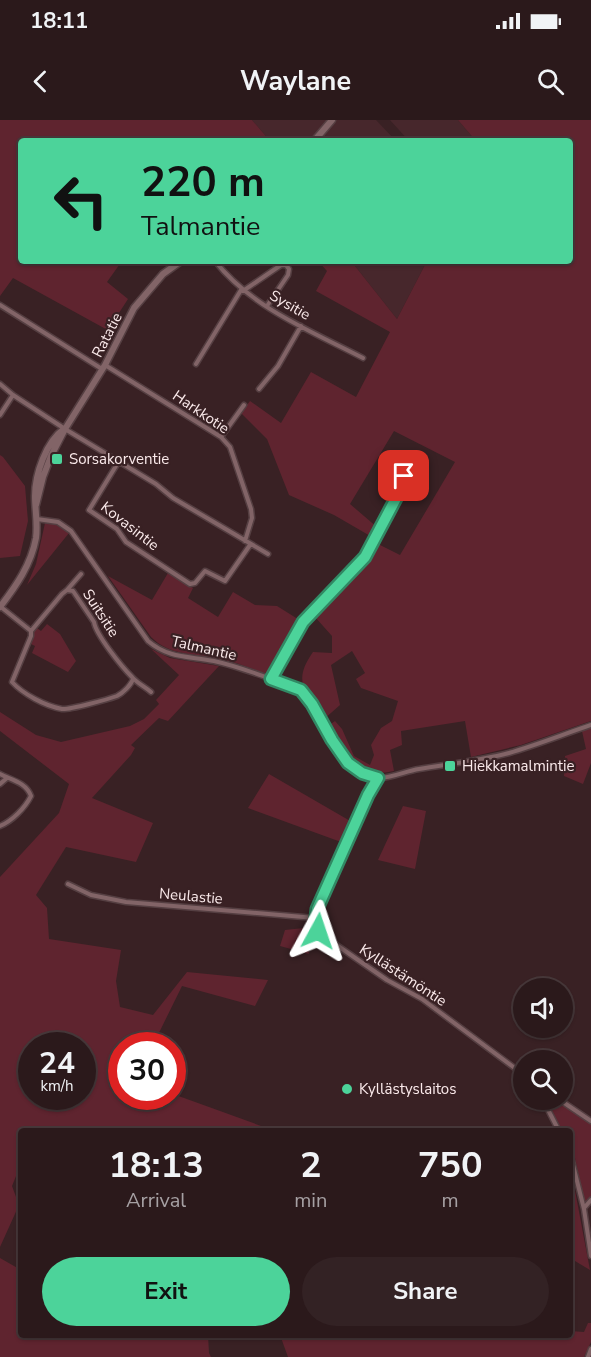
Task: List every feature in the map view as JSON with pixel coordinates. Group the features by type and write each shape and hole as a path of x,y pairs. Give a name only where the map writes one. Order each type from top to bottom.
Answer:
{"street":[{"path":"317,138 332,120"},
{"name":"Ratatie","path":"0,607 19,582 30,561 36,537 35,492 41,465 50,447 104,367 134,308 156,281 177,264"},
{"name":"Sysitie","path":"218,264 242,290 301,326 363,357"},
{"path":"196,364 242,290 281,265 286,265 289,269 288,275 267,306"},
{"name":"Harkkotie","path":"0,305 221,437 230,447 251,508 252,518 245,541"},
{"path":"259,389 279,366 301,326"},
{"path":"0,384 64,429 156,484 173,498 268,554"},
{"path":"0,415 13,395"},
{"path":"221,437 244,405"},
{"name":"Kovasintie","path":"119,461 89,510 117,529 126,542 172,573 192,585 205,571 222,581 228,579 250,545"},
{"path":"271,679 303,622 365,557 402,487 404,476"},
{"name":"Talmantie","path":"37,519 58,522 71,531 148,641 156,648 167,654 184,658 213,661 301,690 348,763 362,773 378,778"},
{"path":"67,590 81,574"},
{"name":"Suitsitie","path":"31,631 67,590 73,591 94,622 95,628 133,679 151,692"},
{"path":"0,607 31,631 12,682 37,699 64,709 119,695 132,683 133,679"},
{"path":"315,918 368,795 378,778 510,752 591,725"},
{"path":"0,774 12,778 29,791 31,796 29,802 8,823 0,826"},
{"path":"0,784 7,778"},
{"name":"Neulastie","path":"68,884 91,895 126,902 315,918"},
{"name":"Kyllästämöntie","path":"315,918 318,931 331,942 387,980 422,999 513,1067"},
{"path":"573,1109 591,1121"},
{"path":"548,1110 557,1128"},
{"path":"573,1165 584,1209 591,1256"},
{"path":"584,1209 591,1200"},
{"path":"588,1357 591,1350"}],"shaded area":[{"path":"0,120 252,120 267,138 18,138 18,264 120,264 107,282 128,299 117,316 113,333 13,278 0,296"},
{"path":"252,120 376,120 393,138 267,138"},
{"path":"390,120 458,120 473,138 406,138"},
{"path":"458,120 591,120 591,721 521,745 471,757 465,721 401,731 402,745 390,750 394,771 370,772 360,769 346,756 328,726 335,721 342,729 354,756 370,765 374,755 371,745 381,728 392,721 398,701 361,688 356,679 365,673 352,651 331,665 340,705 323,720 307,694 302,680 306,663 313,652 332,653 332,636 315,617 366,562 378,544 400,555 455,462 394,431 350,504 378,528 372,537 334,515 289,495 267,439 241,413 250,401 281,423 311,372 356,397 390,332 316,291 327,271 321,264 353,264 397,319 425,264 573,264 573,138 473,138"},
{"path":"353,264 425,264 397,319"},
{"path":"0,455 25,486 28,521 20,556 0,558"},
{"path":"45,523 55,524 69,533 27,585 36,564"},
{"path":"168,573 193,588 188,598 218,617 233,592 255,605 277,606 301,621 270,675 223,659 182,653 166,648 151,637 108,576 152,600"},
{"path":"47,624 60,634 76,661 68,672 32,653 35,646 31,644 33,633 37,628 41,631"},
{"path":"151,649 170,658 219,666 168,721 159,718 131,745 135,748 131,755 92,798 153,823 136,862 66,847 36,895 47,908 49,939 121,950 116,981 120,1007 153,1015 187,972 268,980 255,1006 182,986 159,1032 108,1032 108,1110 186,1110 186,1099 267,1128 18,1128 18,1171 12,1186 18,1207 0,1247 0,877 59,813 69,784 0,731 0,712 36,735 61,742 130,726 144,719 159,704 156,700 179,675"},
{"path":"591,728 591,763 583,784 564,776 565,756 586,749 582,731"},
{"path":"269,774 352,822 341,842 248,808"},
{"path":"403,806 426,811 415,869 378,860"},
{"path":"304,928 309,954 280,946 285,930"},
{"path":"552,1110 571,1110 591,1122 591,1197 585,1204 573,1152 573,1128 561,1128"},
{"path":"573,1180 590,1270 573,1260"},
{"path":"0,1258 18,1268 18,1338 208,1338 211,1357 0,1357"},
{"path":"588,1323 591,1323 591,1342 584,1357 288,1357 281,1338 573,1338 573,1331 584,1332"}],"place":[{"name":"Sorsakorventie","path":"57,459"},
{"name":"Hiekkamalmintie","path":"450,766"},
{"name":"Kyllästyslaitos","path":"347,1089"}],"route":[{"path":"318,931 315,925 317,909 368,795 378,778 362,773 348,763 301,690 271,679 303,622 365,557 402,487 404,476"}]}
